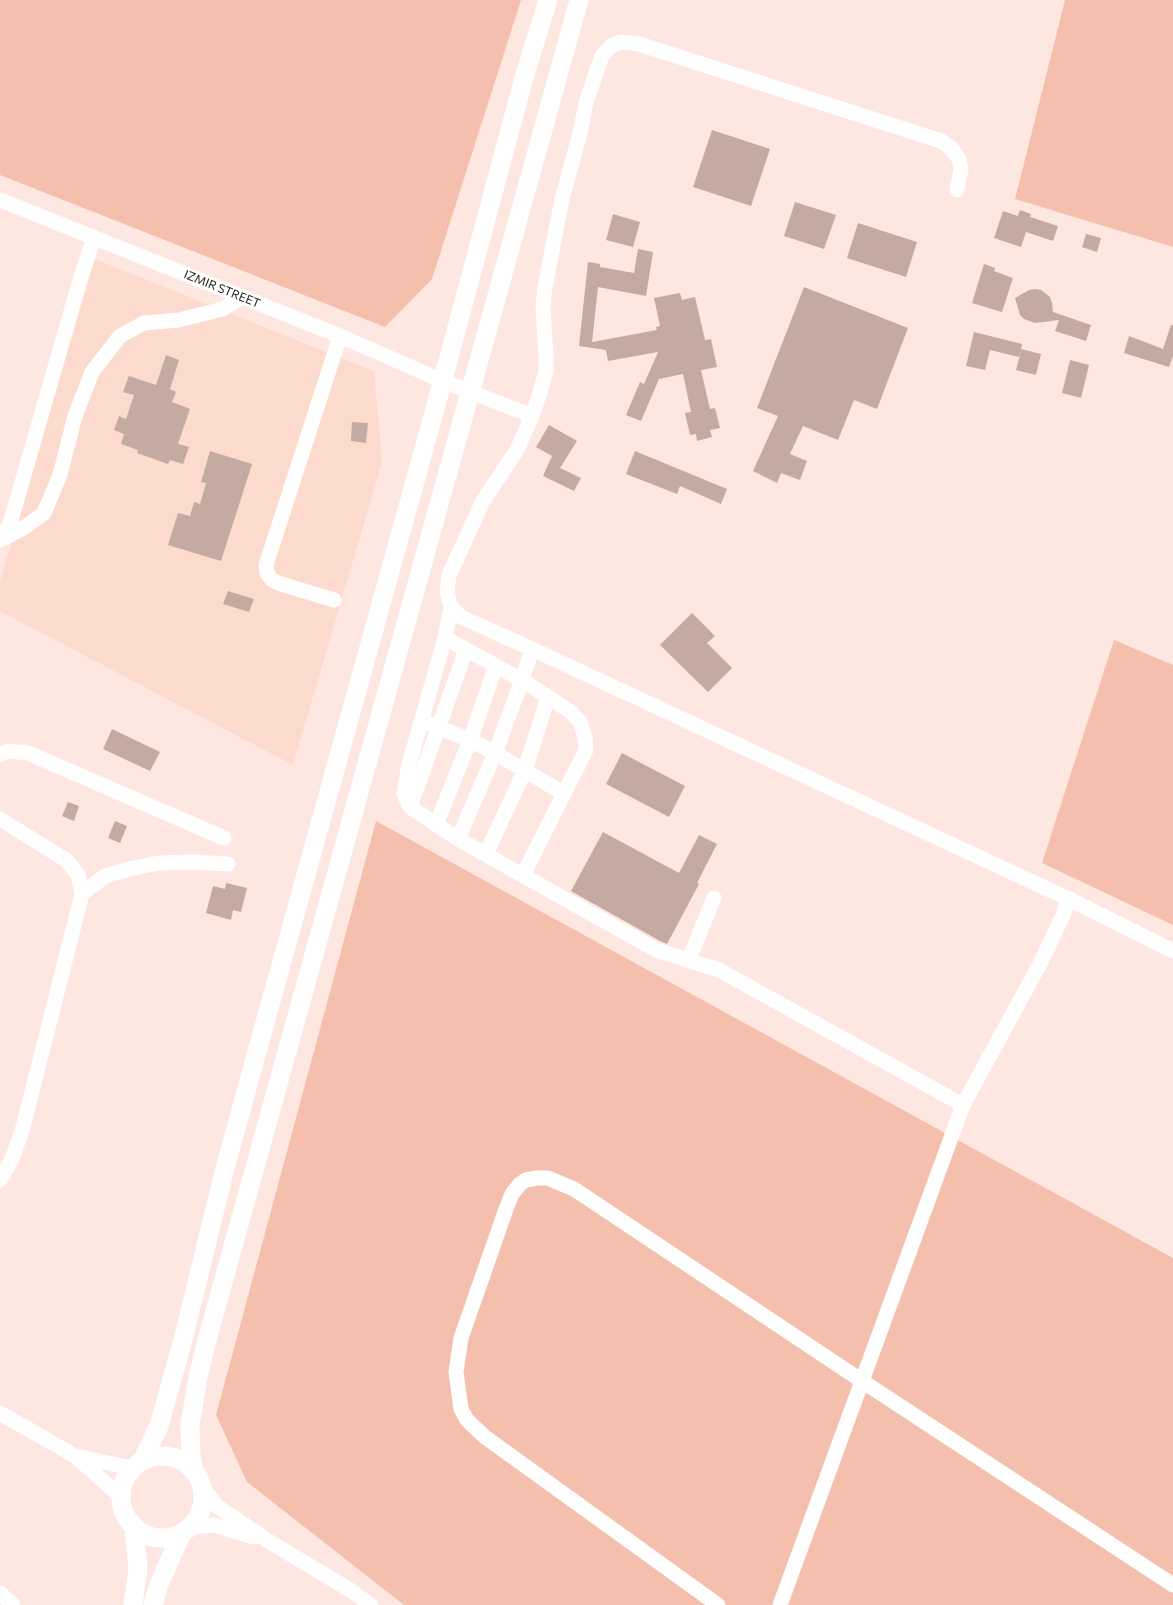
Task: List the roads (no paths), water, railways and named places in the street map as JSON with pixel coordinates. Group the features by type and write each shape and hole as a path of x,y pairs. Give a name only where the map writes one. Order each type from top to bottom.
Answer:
{"main road":[{"path":"186,1531 169,1538 160,1539 151,1537 134,1528 126,1519 122,1508 120,1496 122,1486 159,1426 184,1336 234,1134 443,381 525,74 548,0"},
{"path":"194,1471 191,1456 190,1425 198,1377 207,1340 579,0"},
{"path":"137,1464 156,1456 170,1456 183,1462 194,1471 203,1489 202,1509 198,1519 186,1531 160,1584 153,1605"},
{"path":"132,1605 138,1568 134,1528"}],"street":[{"path":"957,190 961,170 959,159 951,148 941,141 638,44 621,42 611,46 602,56 594,78 562,199 544,294 546,371 532,416 517,450 482,501 449,575 447,592 450,607 445,638 408,764 404,794 410,807 458,839 656,950 720,970 963,1105"},
{"name":"IZMIR STREET","path":"0,200 340,336 443,381 532,416"},
{"path":"1,540 10,524 94,237"},
{"path":"1,540 25,527 44,513 60,475 75,416 92,372 120,336 144,323 179,320 223,309 242,297"},
{"path":"334,600 272,580 267,574 266,565 340,336"},
{"path":"450,607 461,617 1069,899 1173,951"},
{"path":"445,638 522,680 571,712 580,722 585,737 586,750 580,764 523,875"},
{"path":"458,839 495,752 532,649"},
{"path":"410,807 466,650"},
{"path":"436,825 470,740 496,666"},
{"path":"486,854 525,770 548,697"},
{"path":"422,720 495,752 563,794"},
{"path":"0,755 8,751 28,752 224,838"},
{"path":"0,819 66,860 78,875 82,894 20,1138 11,1162 0,1180"},
{"path":"82,894 105,876 129,869 159,863 228,864"},
{"path":"689,959 714,898"},
{"path":"780,1605 963,1105 1042,960 1069,899"},
{"path":"718,1605 485,1437 467,1420 462,1409 456,1372 461,1338 495,1237 512,1194 526,1180 548,1178 574,1189 1173,1585"},
{"path":"0,1413 75,1456 120,1496"},
{"path":"75,1456 137,1464"},
{"path":"203,1489 218,1507 371,1605"},
{"path":"186,1531 214,1525 270,1542"},
{"path":"0,1593 13,1605"}]}
